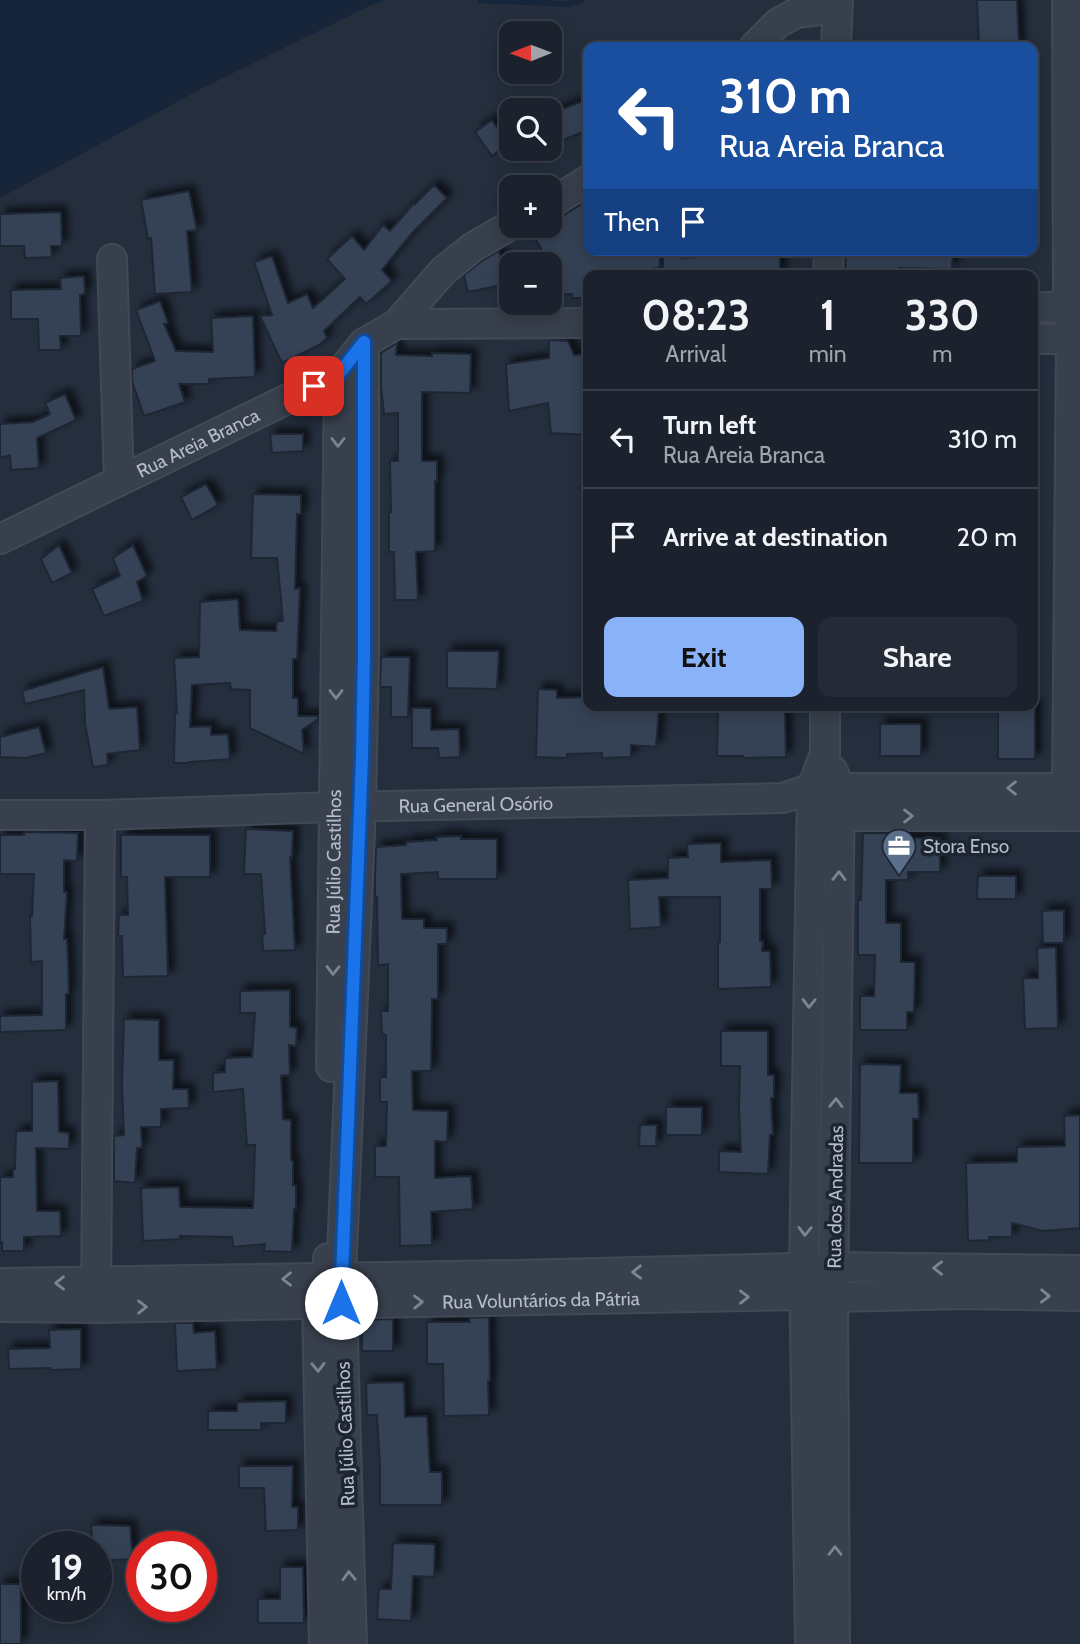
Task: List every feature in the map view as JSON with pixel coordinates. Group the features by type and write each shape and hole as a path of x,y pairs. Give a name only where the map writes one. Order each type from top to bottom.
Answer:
{"street":[{"path":"1067,0 1075,339 1073,802"},
{"path":"759,42 778,23 796,13 838,4 836,42"},
{"path":"562,196 583,183"},
{"name":"Rua Areia Branca","path":"0,539 339,374 364,342 397,324 443,271 473,247 499,232"},
{"path":"112,259 119,481"},
{"path":"1038,307 1074,307"},
{"path":"397,324 583,323"},
{"path":"1038,339 1075,339"},
{"name":"Rua Júlio Castilhos","path":"324,1644 332,1290 348,807 364,655 364,342"},
{"name":"Rua Júlio Castilhos","path":"339,374 336,655 348,807"},
{"path":"336,655 364,655"},
{"name":"Rua dos Andradas","path":"821,1433 804,1268 810,961 825,753 825,711"},
{"name":"Rua dos Andradas","path":"825,753 840,788"},
{"name":"Rua General Osório","path":"821,807 840,788 1073,802"},
{"name":"Rua General Osório","path":"0,815 100,815 783,798 821,807 1073,802"},
{"name":"Rua dos Andradas","path":"810,1644 822,1594 821,1433 834,1297 838,960 821,807"},
{"path":"96,1295 100,815"},
{"path":"810,961 838,960"},
{"name":"Rua Voluntários da Pátria","path":"0,1307 96,1295 691,1284 804,1268 834,1267 989,1282 1080,1296"},
{"name":"Rua Voluntários da Pátria","path":"691,1284 834,1297 989,1282 1080,1269"},
{"name":"Rua Voluntários da Pátria","path":"0,1283 96,1295"},
{"name":"Rua Júlio Castilhos","path":"332,1290 352,1644"},
{"name":"Rua dos Andradas","path":"822,1594 835,1644"}],"water":[{"path":"0,0 387,0 371,5 201,89 0,198"}],"building":[{"path":"977,0 1017,0 1019,42 979,42"},
{"path":"583,101 583,132 562,140 562,109"},
{"path":"492,120 499,130 499,151 492,156 475,132"},
{"path":"434,185 447,198 412,233 382,270 392,281 366,304 360,297 324,331 327,338 319,345 282,363 260,316 272,315 254,262 272,256 288,303 307,294 313,308 345,279 327,259 352,236 364,250 383,225 390,231"},
{"path":"189,191 197,230 187,231 192,292 155,294 151,238 148,239 141,200"},
{"path":"583,203 583,256 660,256 660,268 583,270 583,298 572,298 572,294 562,294 562,252 543,252 535,238 562,238 562,216"},
{"path":"61,212 62,246 51,246 52,257 25,258 24,246 0,246 0,214"},
{"path":"499,251 499,285 468,292 464,275"},
{"path":"683,256 682,258 780,256 780,270 663,270 663,257"},
{"path":"846,256 953,256 952,269 845,270"},
{"path":"84,276 85,294 80,295 81,336 60,336 61,350 39,350 38,319 11,319 11,290 61,289 60,278"},
{"path":"160,301 168,323 164,324 176,351 213,352 211,318 253,316 255,377 209,379 209,384 179,384 185,402 144,416 132,381 132,369 155,361 136,310"},
{"path":"549,340 568,341 574,355 583,354 583,435 551,433 548,403 509,411 506,364 549,358"},
{"path":"397,343 396,355 471,354 470,393 422,392 422,461 437,461 437,481 435,551 416,552 418,600 395,600 394,552 389,552 390,461 398,461 398,413 384,414 381,353"},
{"path":"65,394 76,420 37,438 39,468 11,470 10,455 0,458 0,424 33,422 50,414 45,403"},
{"path":"270,434 303,434 303,451 272,453"},
{"path":"206,484 218,505 192,520 181,497"},
{"path":"253,494 301,495 301,514 297,514 295,589 300,588 297,659 293,659 293,698 298,698 298,716 318,716 318,719 302,730 304,754 250,728 250,690 231,689 230,683 192,685 190,727 211,726 211,735 228,734 230,759 174,763 177,713 174,658 199,657 200,602 238,599 240,630 276,631 277,621 283,621 277,558 251,558"},
{"path":"59,545 72,573 52,583 41,559"},
{"path":"133,545 147,576 137,582 143,601 104,616 92,589 120,576 113,558"},
{"path":"447,651 499,651 497,689 447,688"},
{"path":"381,657 410,657 408,717 391,717 391,687 380,687"},
{"path":"103,667 109,709 137,707 140,750 107,754 108,765 93,767 85,724 84,690 25,704 22,691"},
{"path":"538,689 557,690 557,698 583,697 583,711 659,711 656,747 631,745 631,757 602,758 602,753 567,754 567,758 536,757"},
{"path":"412,708 431,708 431,730 459,729 460,757 439,758 438,748 412,748"},
{"path":"998,711 1035,711 1035,759 998,759"},
{"path":"718,712 785,712 786,757 717,756"},
{"path":"880,724 921,724 921,756 880,756"},
{"path":"39,727 46,753 26,758 0,757 0,737"},
{"path":"246,829 293,831 292,858 290,857 295,950 263,951 262,934 265,934 261,874 244,874"},
{"path":"24,832 78,833 77,861 64,860 64,892 67,892 64,939 67,939 69,994 66,994 66,1030 0,1032 0,1016 42,1015 42,961 31,962 30,916 34,874 0,874 0,835 24,835"},
{"path":"863,833 940,838 940,872 908,872 908,880 886,880 886,923 901,923 901,962 915,962 914,1012 907,1012 907,1030 860,1030 860,996 874,996 875,955 858,955 858,900 861,900"},
{"path":"121,835 210,835 210,877 165,877 168,976 123,977 122,936 118,936 119,915 128,915 127,877 121,877"},
{"path":"461,836 461,839 497,839 497,879 438,879 438,872 401,874 402,919 424,919 424,928 447,928 447,944 438,944 438,999 432,999 431,1071 412,1071 413,1110 448,1111 447,1142 435,1141 435,1178 471,1176 473,1209 431,1212 432,1245 400,1246 399,1177 375,1177 375,1146 386,1146 387,1102 380,1102 380,1077 386,1077 386,1035 382,1034 381,1011 388,1011 388,964 378,965 376,847 437,840 436,837"},
{"path":"721,843 721,862 771,860 772,889 760,889 760,941 763,941 762,951 770,951 771,987 718,989 720,897 659,897 661,927 630,929 628,880 668,878 668,858 688,857 687,844"},
{"path":"978,876 1016,876 1016,899 977,899"},
{"path":"1064,910 1064,943 1043,943 1042,911"},
{"path":"1056,947 1058,1028 1025,1029 1023,978 1038,978 1037,948"},
{"path":"290,990 290,1027 297,1028 296,1046 289,1045 290,1075 281,1076 283,1119 291,1120 291,1160 293,1185 296,1186 292,1252 264,1251 265,1244 233,1247 232,1237 180,1236 181,1239 143,1241 141,1188 179,1187 180,1207 253,1208 255,1145 247,1145 243,1089 213,1092 213,1073 225,1072 225,1058 252,1057 255,1013 240,1013 240,991"},
{"path":"124,1019 159,1020 159,1060 174,1060 173,1089 188,1089 189,1108 161,1109 161,1127 141,1127 142,1148 137,1148 135,1183 114,1181 114,1136 124,1135"},
{"path":"721,1031 768,1031 768,1075 774,1075 774,1098 771,1098 773,1135 770,1135 768,1174 719,1172 719,1151 741,1152 740,1066 721,1066"},
{"path":"860,1064 901,1065 900,1093 918,1093 919,1119 913,1119 913,1163 859,1163"},
{"path":"58,1081 59,1132 69,1133 69,1149 36,1148 37,1211 60,1211 61,1236 24,1237 24,1251 2,1251 0,1177 13,1177 16,1131 32,1131 32,1082"},
{"path":"666,1107 702,1107 702,1135 666,1135"},
{"path":"1080,1115 1080,1228 1043,1231 1012,1223 1012,1237 968,1241 966,1163 1017,1162 1017,1147 1065,1146 1064,1116"},
{"path":"640,1125 657,1125 656,1146 639,1146"},
{"path":"489,1317 489,1415 444,1416 443,1364 427,1364 427,1322 470,1322 469,1318"},
{"path":"393,1319 393,1351 362,1351 362,1320"},
{"path":"175,1323 193,1323 194,1333 215,1331 217,1369 177,1371"},
{"path":"81,1329 81,1369 9,1369 8,1349 50,1348 49,1330"},
{"path":"404,1382 405,1417 427,1416 430,1472 442,1472 442,1505 380,1505 377,1415 367,1415 366,1383"},
{"path":"286,1401 286,1423 261,1423 261,1430 208,1430 208,1411 237,1411 237,1402"},
{"path":"239,1466 293,1466 292,1507 298,1507 298,1530 266,1531 264,1488 239,1488"},
{"path":"91,1525 130,1526 130,1531 126,1531 126,1559 112,1560 112,1531 92,1531"},
{"path":"393,1543 435,1544 434,1577 413,1576 411,1621 377,1619 379,1589 391,1589"},
{"path":"280,1567 303,1567 304,1623 258,1623 258,1599 280,1599"},
{"path":"0,1584 21,1584 21,1644 0,1644"}],"waterway":[{"path":"481,0 567,4 581,0"}],"place":[{"name":"Stora Enso","path":"899,876"}],"route":[{"path":"314,386 339,374 364,342 362,757 341,1303"}]}
